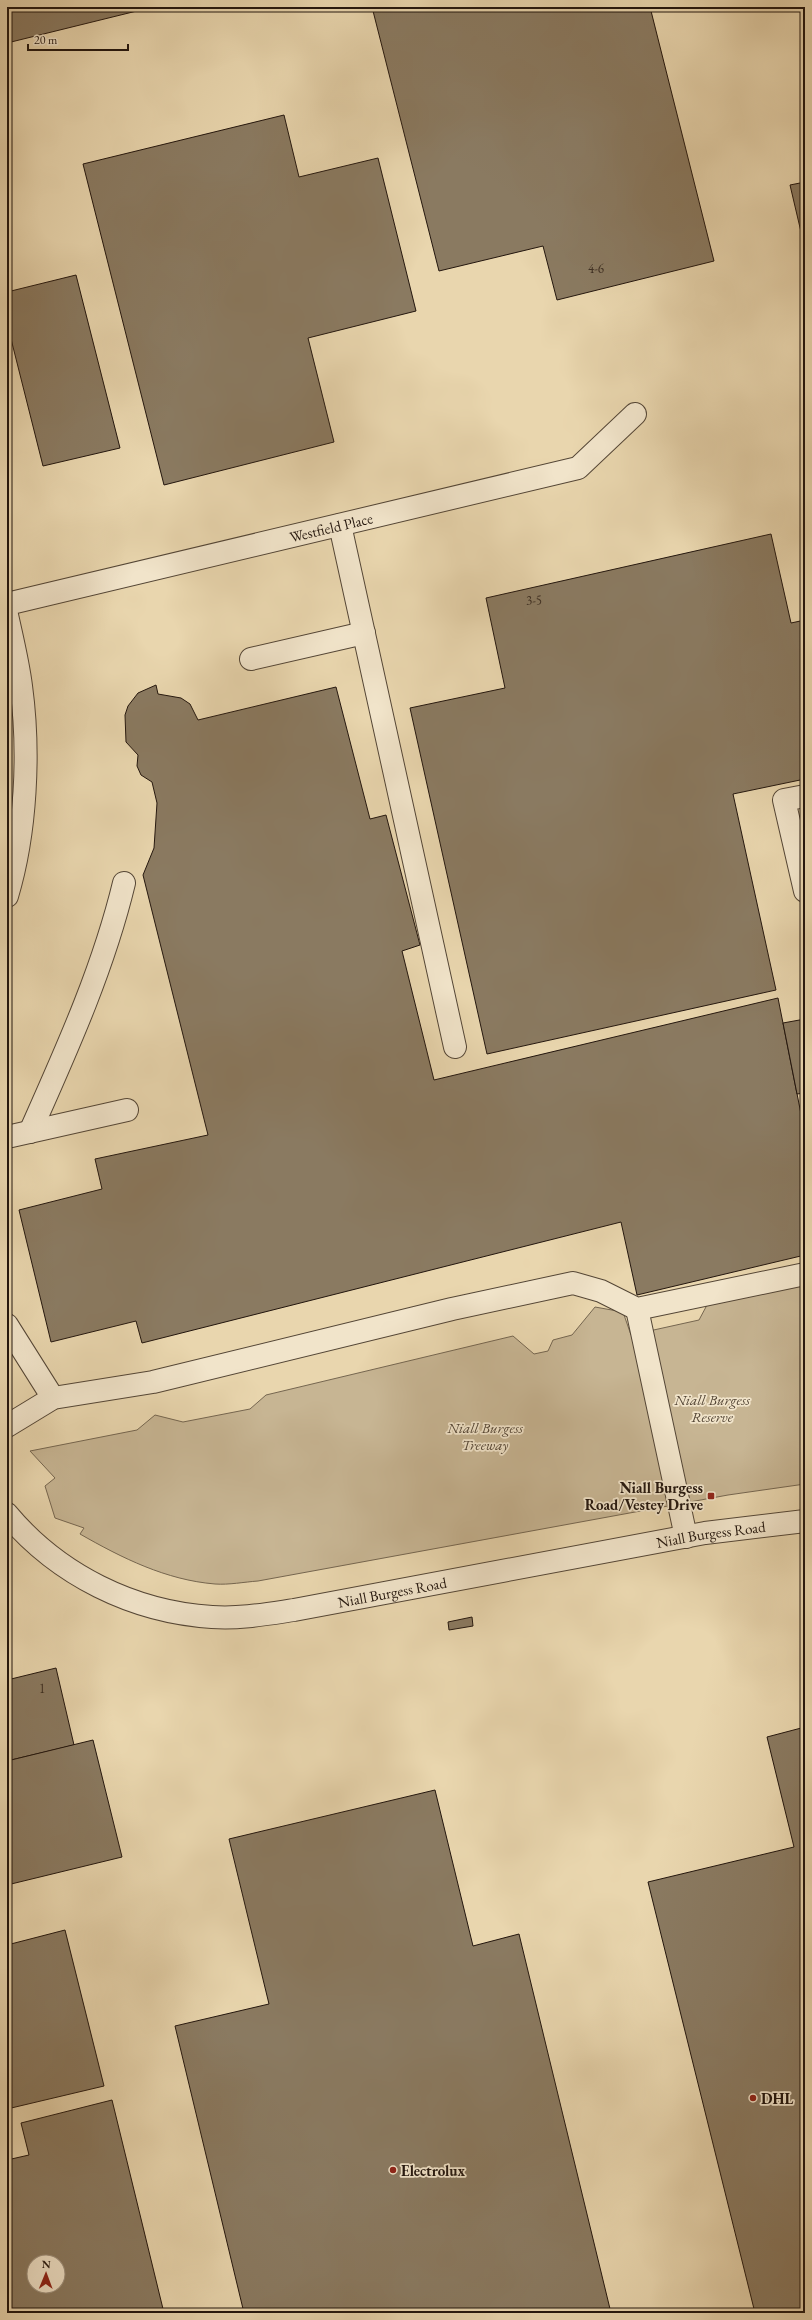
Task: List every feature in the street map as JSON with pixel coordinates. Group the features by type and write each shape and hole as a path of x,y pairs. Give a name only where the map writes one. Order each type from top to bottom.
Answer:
{"street":[{"name":"Westfield Place","path":"7,604 578,468 635,414"},
{"path":"340,525 455,1048"},
{"path":"7,615 21,686 27,773 14,874 7,896"},
{"path":"251,659 364,633"},
{"path":"805,796 784,800 805,891"},
{"path":"30,1132 80,1020 101,963 124,883"},
{"path":"7,1138 127,1110"},
{"path":"7,1426 53,1398 153,1382 444,1310 573,1283 601,1291 637,1309 805,1274"},
{"path":"637,1309 686,1537"},
{"path":"7,1325 53,1398"},
{"name":"Niall Burgess Road","path":"7,1514 29,1539 59,1563 116,1596 158,1609 213,1617 260,1615 294,1610 686,1537 805,1521"}],"green space":[{"name":"Niall Burgess Treeway","path":"805,1265 805,1484 728,1495 258,1581 215,1584 179,1578 162,1573 128,1559 80,1534 84,1528 55,1518 45,1486 55,1478 30,1451 137,1430 155,1415 183,1422 250,1409 266,1395 513,1336 534,1354 548,1351 553,1340 572,1335 595,1307 623,1312 631,1335 699,1320 707,1305"}],"building":[{"path":"7,7 153,7 7,43"},
{"path":"372,7 650,7 714,261 557,300 543,246 439,271"},
{"path":"284,115 299,177 378,158 416,311 308,338 334,442 164,485 83,164"},
{"path":"805,182 805,249 790,185"},
{"path":"76,275 120,448 43,466 7,323 7,292"},
{"path":"771,534 791,623 805,620 805,779 733,794 776,990 487,1054 410,708 505,688 486,598"},
{"path":"156,685 158,694 181,698 190,704 198,720 336,687 370,819 386,815 420,945 402,951 434,1080 778,998 805,1134 805,1255 637,1295 621,1222 142,1343 136,1321 51,1342 19,1210 102,1189 95,1159 208,1135 143,875 154,848 157,803 152,782 141,775 137,766 138,755 126,742 125,715 128,706 138,693"},
{"path":"805,1019 805,1093 797,1094 783,1023"},
{"path":"472,1617 473,1626 449,1630 448,1622"},
{"path":"56,1668 74,1745 7,1761 7,1680"},
{"name":"DHL","path":"805,1727 805,2313 755,2313 648,1882 794,1847 767,1737"},
{"path":"93,1740 122,1857 7,1885 7,1761"},
{"name":"Electrolux","path":"435,1790 473,1946 519,1934 611,2313 244,2313 175,2026 269,2004 229,1839"},
{"path":"65,1930 104,2086 7,2109 7,1945"},
{"path":"112,2100 164,2313 7,2313 7,2160 29,2155 21,2123"}],"place":[{"name":"Niall Burgess Road/Vestey Drive","path":"711,1496"},
{"name":"DHL","path":"753,2098"},
{"name":"Electrolux","path":"393,2170"}],"park label":[{"name":"Niall Burgess Reserve","path":"712,1408"}]}
